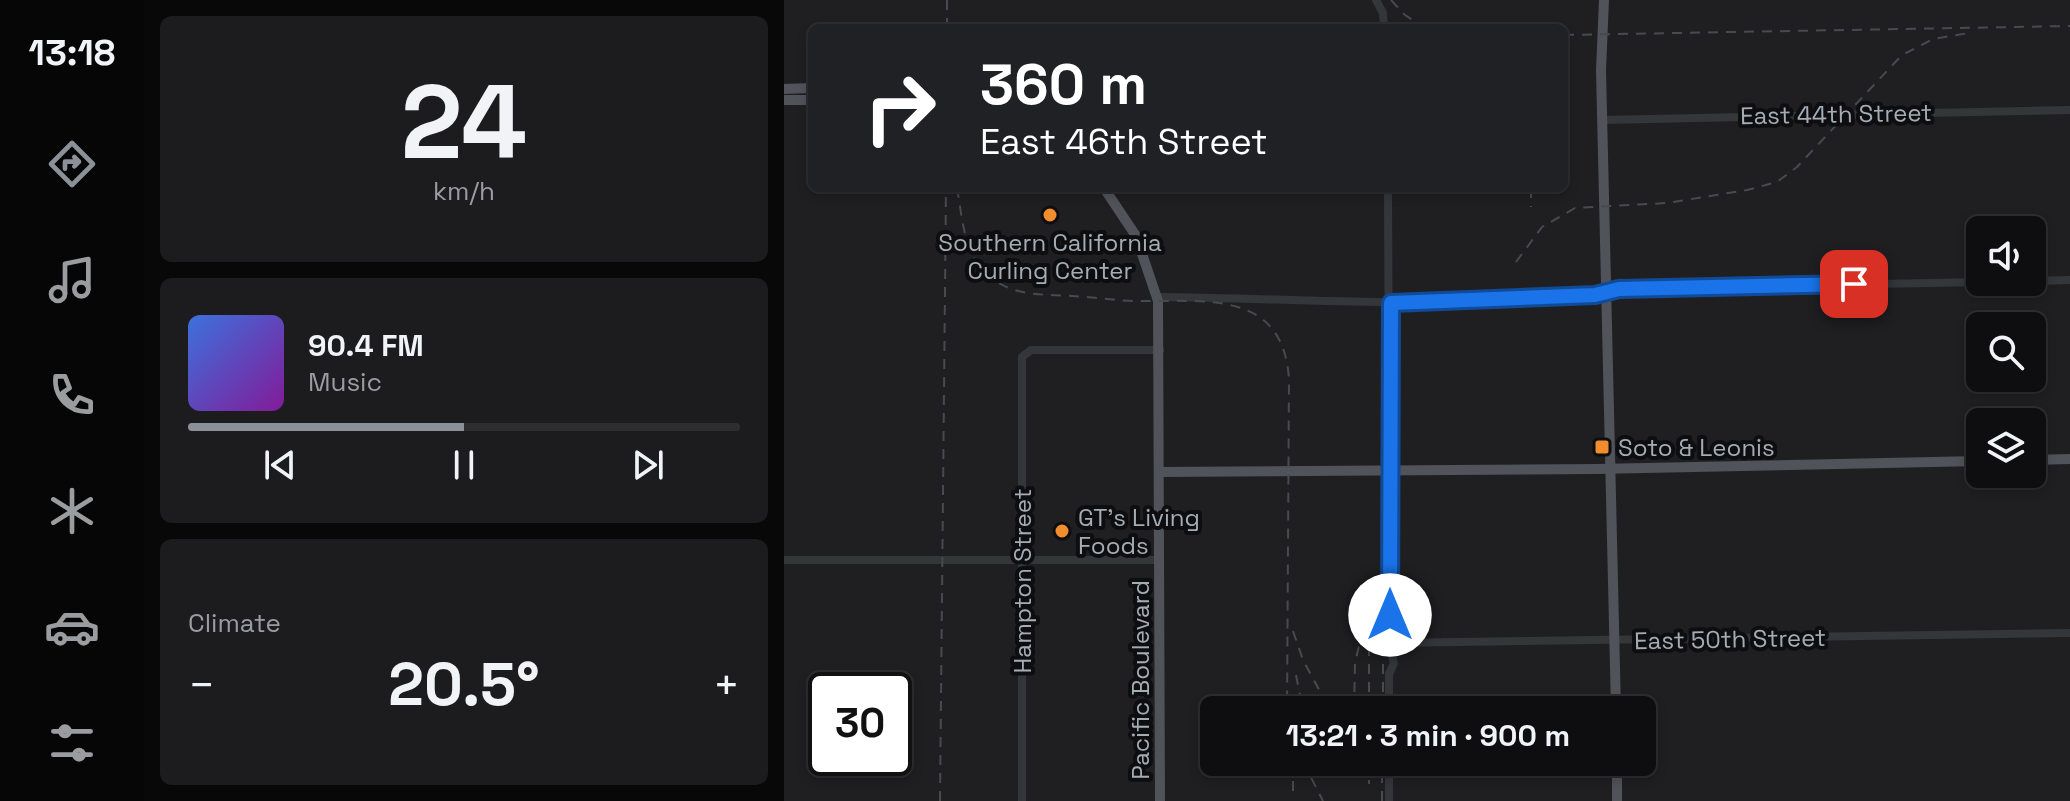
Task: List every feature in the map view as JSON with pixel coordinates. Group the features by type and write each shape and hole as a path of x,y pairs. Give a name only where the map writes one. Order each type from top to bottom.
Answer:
{"main road":[{"path":"1604,0 1603,120 1616,696"},
{"path":"784,89 808,88"},
{"path":"784,100 808,100"},
{"name":"Pacific Boulevard","path":"1107,192 1136,236 1158,297 1160,801"},
{"path":"2046,460 2070,459"},
{"path":"1160,472 1610,469 1966,461"},
{"path":"1617,776 1617,801"}],"street":[{"path":"1376,0 1383,13 1384,24"},
{"name":"East 44th Street","path":"1603,120 2070,110"},
{"path":"1388,192 1391,303 1390,643 1394,663 1389,674 1389,696"},
{"path":"2046,281 2070,280"},
{"path":"1158,297 1391,303 1607,292 1966,282"},
{"name":"Hampton Street","path":"1022,801 1021,361 1024,353 1031,350 1160,350"},
{"path":"784,560 1160,560"},
{"name":"East 50th Street","path":"1390,643 2070,633"},
{"path":"1389,776 1389,801"}],"shaded area":[{"path":"784,0 2070,0 2070,801 784,801"}],"railway":[{"path":"947,0 947,24"},
{"path":"1391,0 1419,24"},
{"path":"1568,35 2070,26"},
{"path":"1516,262 1542,227 1575,208 1667,203 1777,182 1797,167 1902,55 1933,39 1969,33"},
{"path":"940,801 946,192"},
{"path":"958,192 971,251 982,269 1002,285 1035,294 1130,301 1214,302 1256,315 1272,329 1284,350 1289,379 1287,696"},
{"path":"1531,192 1531,207"},
{"path":"1383,523 1383,696"},
{"path":"1354,696 1355,663 1376,572"},
{"path":"1293,631 1303,660 1322,696"},
{"path":"1369,634 1369,696"},
{"path":"1296,675 1300,696"},
{"path":"1293,776 1293,791"},
{"path":"1310,776 1323,801"},
{"path":"1369,776 1369,784"},
{"path":"1382,776 1382,801"}],"place":[{"name":"Southern California Curling Center","path":"1050,215"},
{"name":"Soto & Leonis","path":"1602,447"},
{"name":"GT's Living Foods","path":"1062,531"}],"route":[{"path":"1390,615 1391,303 1595,295 1619,289 1854,284"}]}
